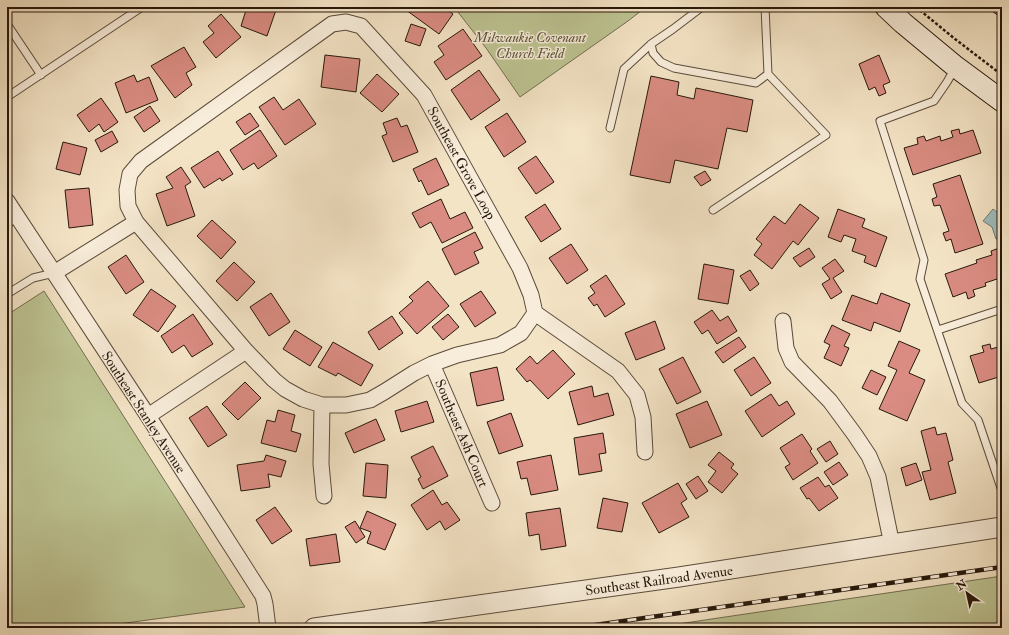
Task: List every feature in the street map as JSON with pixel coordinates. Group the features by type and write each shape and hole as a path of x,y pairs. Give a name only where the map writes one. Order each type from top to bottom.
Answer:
{"main road":[{"path":"886,7 956,67 1002,101"}],"street":[{"name":"Southeast Grove Loop","path":"346,22 361,26 424,95 520,268 531,295 535,313 522,333 500,345 457,355 432,364 414,373 370,400 346,405 322,405 303,399 285,389 274,380 246,351 136,222 128,206 126,190 130,174 141,161 332,24 346,22"},
{"name":"Southeast Stanley Avenue","path":"7,201 12,221 54,273 148,416 263,596 268,628"},
{"path":"54,273 136,222"},
{"path":"535,313 618,371 637,395 643,417 645,452"},
{"path":"783,321 786,348 792,362 830,401 869,456 878,477 892,545"},
{"path":"148,416 246,351"},
{"name":"Southeast Ash Court","path":"432,364 492,503"},
{"path":"322,405 321,464 324,496"},
{"name":"Southeast Railroad Avenue","path":"314,628 495,604 680,577 1002,527"}],"lane":[{"path":"7,97 142,7"},
{"path":"610,128 624,69 651,44 702,7"},
{"path":"713,210 826,134 768,74 765,7"},
{"path":"7,24 41,75"},
{"path":"651,44 653,53 661,62 674,68 756,82 768,74"},
{"path":"956,67 934,101 880,121 924,260 920,280 962,403 978,420 1000,474 1002,491"},
{"path":"7,294 33,278 54,273"},
{"path":"938,330 1002,309"}],"path":[{"path":"916,7 1002,75"}],"green space":[{"name":"Milwaukie Covenant Church Field","path":"454,7 646,7 520,97 486,48"},
{"path":"44,291 245,607 88,628 7,628 7,315"},
{"path":"1002,576 1002,628 651,628"}],"water":[{"path":"993,209 1002,216 1002,237 996,239 992,227 983,221"}],"building":[{"path":"247,7 277,7 267,36 241,26"},
{"path":"408,7 443,7 453,14 439,34 406,10"},
{"path":"986,7 1002,7 1002,18"},
{"path":"221,14 241,37 216,58 203,42 214,33 208,26"},
{"path":"411,24 426,29 420,46 405,41"},
{"path":"463,29 482,56 446,80 434,62 444,55 438,46"},
{"path":"184,47 196,67 186,73 192,85 175,98 151,66"},
{"path":"325,55 360,59 356,92 321,87"},
{"path":"879,55 890,82 883,85 886,93 879,96 875,87 869,90 859,64"},
{"path":"479,70 500,100 471,120 451,90"},
{"path":"377,74 399,94 382,112 360,93"},
{"path":"134,75 137,82 149,77 158,100 126,113 115,83"},
{"path":"651,76 679,82 677,95 694,99 696,88 753,100 747,132 727,128 718,169 675,160 670,183 630,175"},
{"path":"274,97 283,110 299,99 316,124 285,145 259,107"},
{"path":"101,98 118,122 104,132 99,124 89,132 77,115"},
{"path":"150,106 160,121 144,132 134,117"},
{"path":"250,113 259,126 245,135 236,122"},
{"path":"507,113 526,142 504,157 485,127"},
{"path":"397,118 401,127 407,125 418,152 393,162 382,136 387,134 383,123"},
{"path":"959,129 960,134 973,130 981,153 913,175 904,148 918,144 917,138 924,136 926,141 940,136 941,141 953,137 951,131"},
{"path":"260,130 277,156 258,169 254,163 243,170 230,150"},
{"path":"112,131 118,142 101,152 95,140"},
{"path":"63,142 87,148 80,175 56,169"},
{"path":"218,151 233,174 222,181 220,178 204,188 191,168"},
{"path":"536,156 554,182 536,194 518,168"},
{"path":"436,158 449,185 428,195 421,180 419,182 413,169"},
{"path":"181,167 191,182 185,186 195,216 167,226 156,194 173,188 166,177"},
{"path":"705,171 711,180 701,186 694,177"},
{"path":"960,175 983,244 955,253 951,239 946,241 943,233 949,231 940,205 934,206 932,199 937,197 933,184"},
{"path":"89,188 93,225 69,228 65,190"},
{"path":"441,199 450,219 465,212 473,228 442,243 431,222 420,228 412,213"},
{"path":"545,204 561,229 541,242 525,217"},
{"path":"800,204 819,218 798,245 793,241 772,269 754,255 762,244 756,239 774,216 785,224"},
{"path":"838,209 865,219 862,227 887,237 876,267 864,262 866,256 852,251 856,239 844,235 841,242 828,237"},
{"path":"212,220 236,242 221,259 197,236"},
{"path":"475,232 483,248 474,252 479,263 455,275 442,249"},
{"path":"571,244 588,270 567,284 549,258"},
{"path":"1002,247 1002,284 999,285 997,279 985,283 986,286 973,290 975,296 968,299 966,292 953,297 945,274 977,263 976,260 992,255 991,251"},
{"path":"809,248 815,257 800,267 793,258"},
{"path":"126,255 144,282 126,294 108,267"},
{"path":"835,259 844,271 833,278 842,292 831,299 822,284 830,279 822,268"},
{"path":"234,262 255,282 237,301 216,281"},
{"path":"704,264 734,270 728,304 698,299"},
{"path":"750,270 759,284 750,291 740,276"},
{"path":"606,275 625,304 605,317 597,304 594,306 588,298 595,293 590,286"},
{"path":"428,281 449,306 417,334 399,313 413,301 409,297"},
{"path":"151,289 176,306 158,332 133,315"},
{"path":"481,291 496,313 475,327 460,304"},
{"path":"271,293 290,322 269,336 250,307"},
{"path":"881,293 910,304 900,332 874,322 871,331 842,320 852,295 877,304"},
{"path":"712,310 720,321 728,316 737,331 717,344 708,330 702,334 694,322"},
{"path":"193,314 213,344 192,357 184,345 172,353 161,336"},
{"path":"448,314 459,327 443,340 432,327"},
{"path":"392,316 403,333 379,350 368,332"},
{"path":"655,321 665,349 636,360 625,333"},
{"path":"832,325 850,334 844,346 849,348 841,366 824,358 830,345 824,342"},
{"path":"295,330 322,347 310,366 283,349"},
{"path":"739,337 746,347 723,363 715,352"},
{"path":"899,341 920,350 909,373 925,380 907,421 879,409 897,370 888,366"},
{"path":"333,342 373,365 361,386 338,373 336,376 318,367"},
{"path":"990,344 991,349 1002,346 1002,376 979,383 970,356 984,352 982,346"},
{"path":"553,350 575,374 548,399 530,380 527,382 516,369 530,356 537,364"},
{"path":"683,357 701,392 677,404 659,369"},
{"path":"754,357 771,383 751,396 734,370"},
{"path":"497,367 504,400 477,406 470,373"},
{"path":"871,370 886,377 877,395 862,388"},
{"path":"245,382 261,398 238,420 222,404"},
{"path":"592,386 594,397 608,393 614,415 578,425 569,392"},
{"path":"771,394 779,406 787,401 795,414 762,437 745,411"},
{"path":"427,401 434,422 401,432 395,411"},
{"path":"707,401 722,435 690,448 676,414"},
{"path":"207,406 227,435 208,447 189,418"},
{"path":"278,410 295,415 291,431 301,434 296,452 261,443 267,420 275,422"},
{"path":"511,413 523,446 499,454 487,422"},
{"path":"376,419 385,440 354,453 345,433"},
{"path":"935,427 937,435 946,433 953,460 948,462 956,493 930,500 922,472 931,470 921,431"},
{"path":"603,433 606,453 599,454 602,471 579,475 574,438"},
{"path":"802,434 812,449 810,451 818,463 793,480 785,467 790,464 780,448"},
{"path":"830,441 838,454 826,462 817,449"},
{"path":"433,446 448,476 423,489 418,479 421,477 411,457"},
{"path":"719,452 734,464 731,468 738,474 722,493 708,482 716,471 708,465"},
{"path":"266,455 286,461 281,477 268,474 270,487 241,491 237,465 264,461"},
{"path":"551,455 558,490 531,495 527,478 521,479 517,462"},
{"path":"839,462 848,475 833,485 824,472"},
{"path":"366,463 388,465 386,498 363,496"},
{"path":"916,463 922,480 906,486 901,468"},
{"path":"698,476 708,491 696,499 686,484"},
{"path":"818,477 825,487 829,485 838,498 819,511 809,498 807,499 800,488"},
{"path":"678,483 687,499 681,503 689,517 659,533 642,503"},
{"path":"433,490 442,505 447,502 460,520 445,530 440,521 427,530 411,505"},
{"path":"603,498 628,503 622,532 597,528"},
{"path":"275,507 292,531 272,544 256,520"},
{"path":"560,508 566,546 541,550 539,534 529,536 526,513"},
{"path":"367,511 396,524 385,550 367,543 371,532 360,528"},
{"path":"355,521 365,537 356,543 345,527"},
{"path":"336,534 340,562 310,566 306,539"}],"railway":[{"path":"574,628 1002,567"}]}
